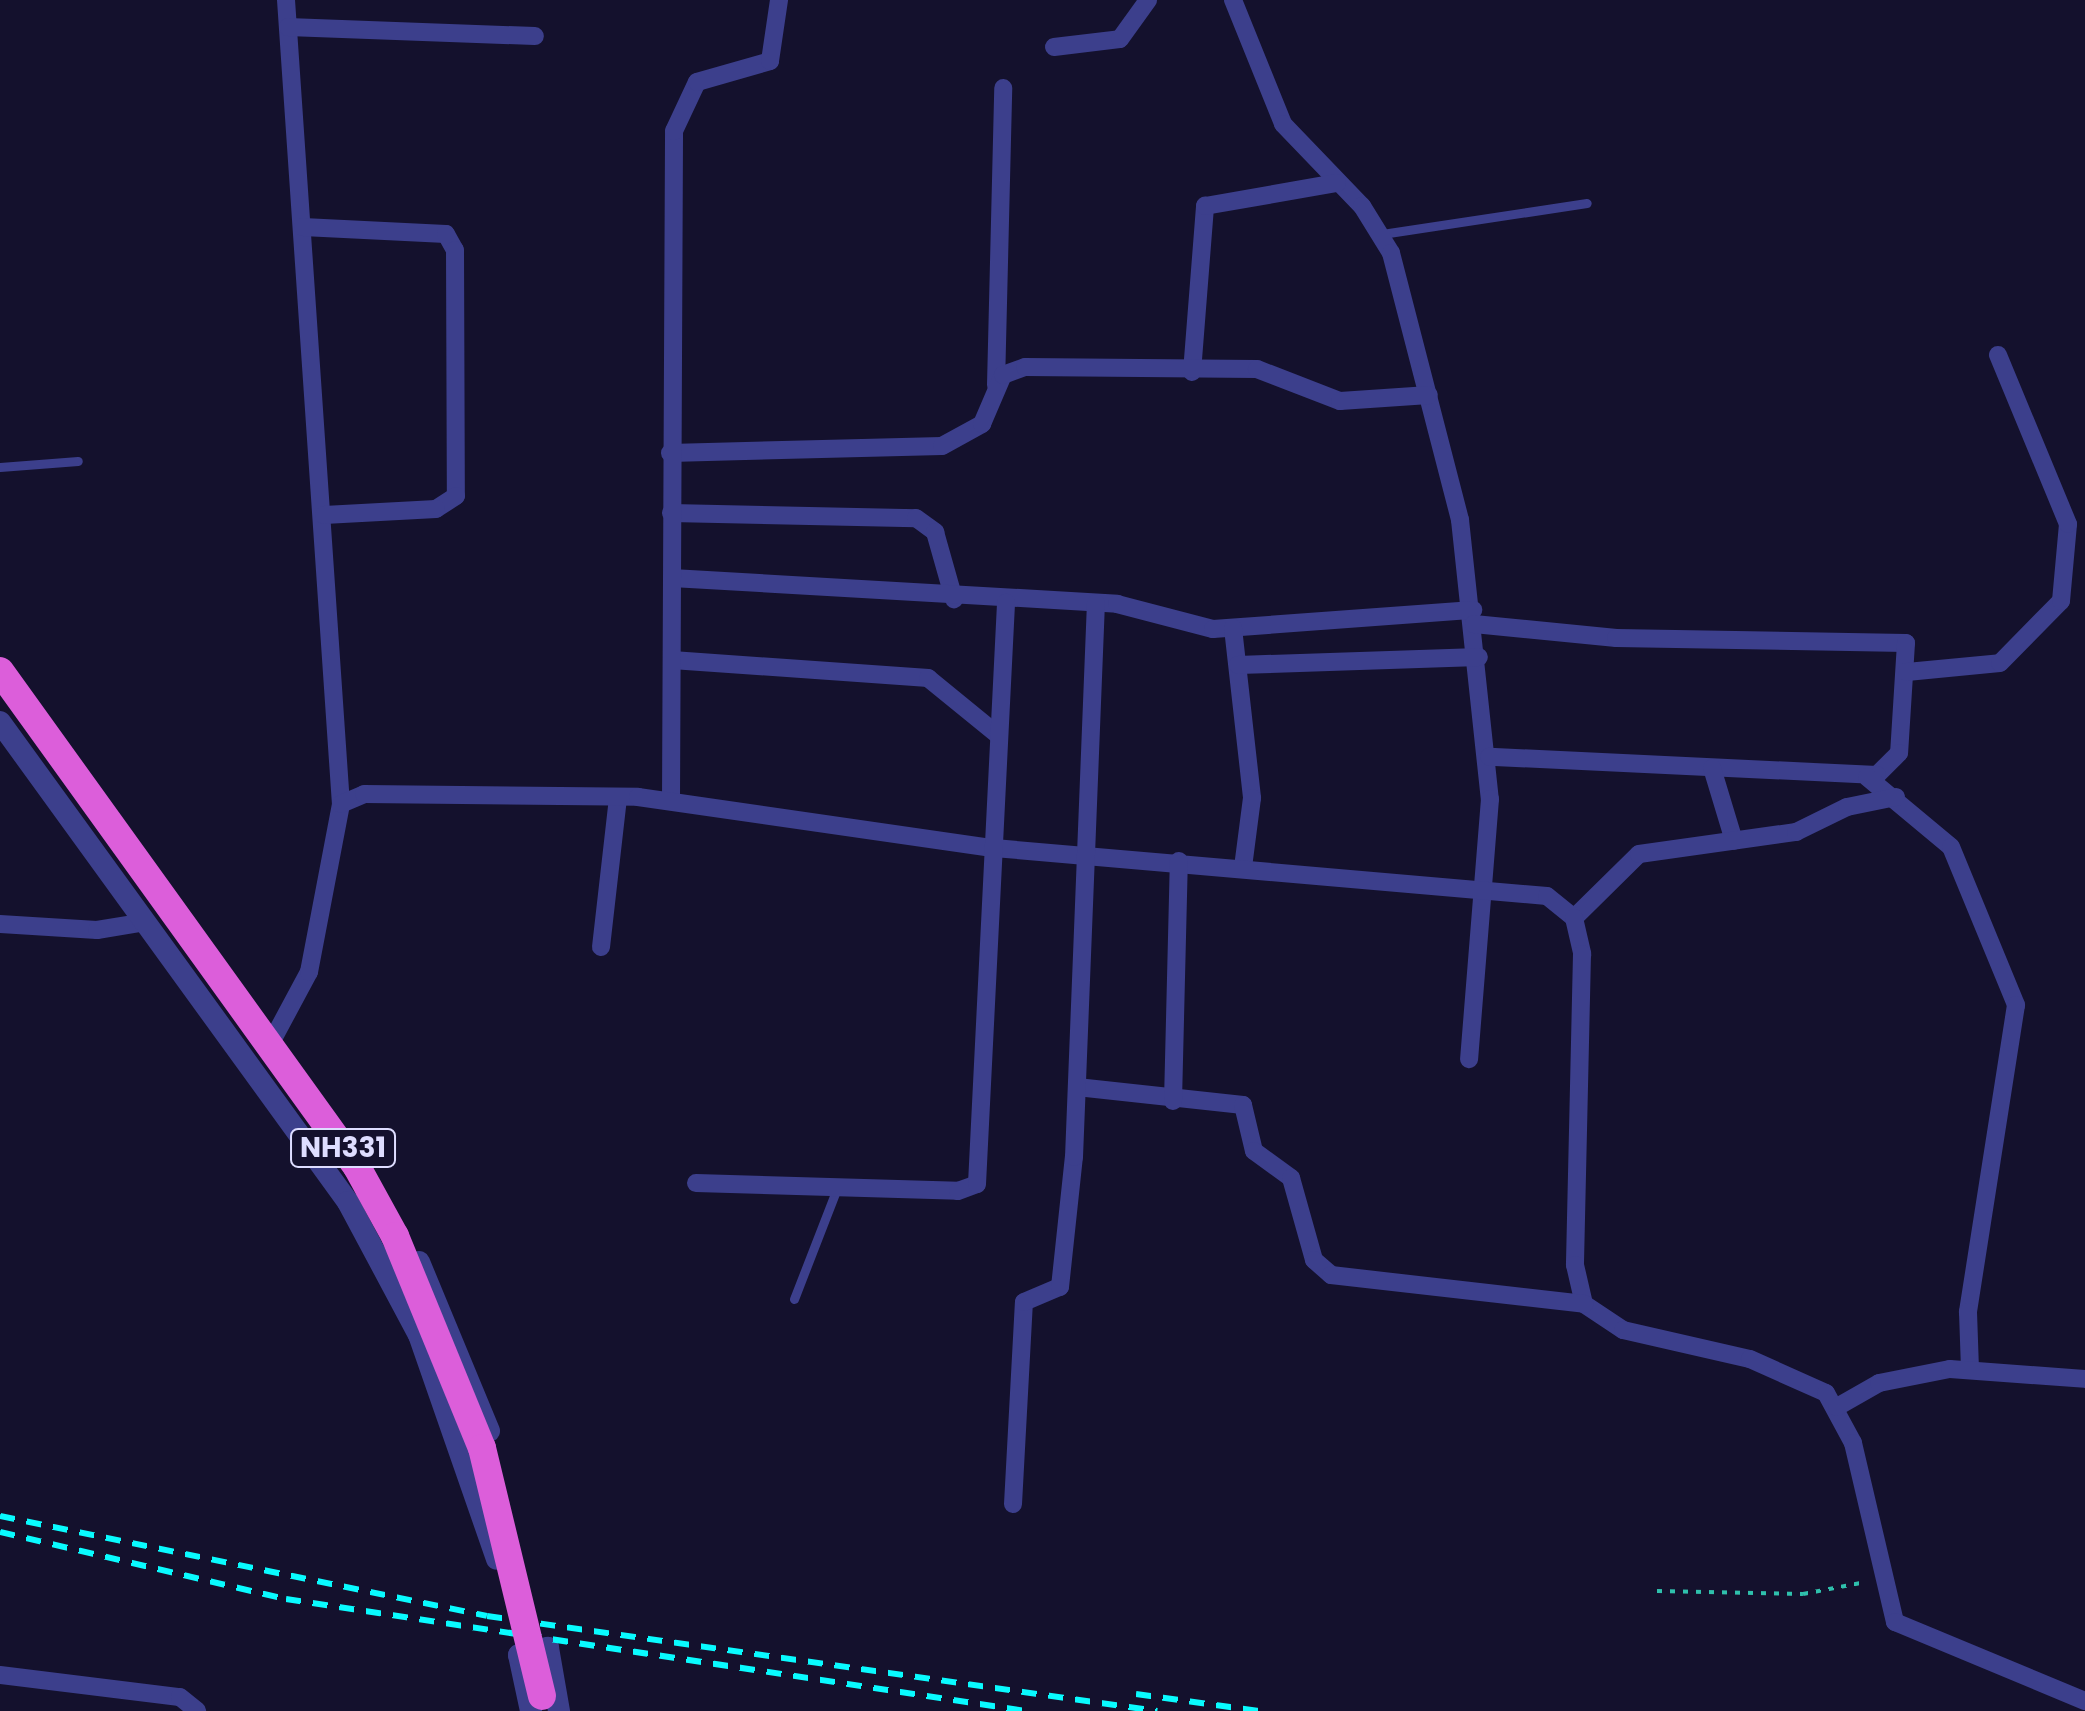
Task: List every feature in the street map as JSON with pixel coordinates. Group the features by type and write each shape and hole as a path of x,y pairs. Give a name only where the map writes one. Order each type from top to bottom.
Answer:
{"highway":[{"name":"NH331","path":"0,671 357,1167 395,1236 482,1448 544,1706"}],"street":[{"path":"273,1040 309,972 341,804 286,0"},
{"path":"672,800 670,452 680,395 672,218 680,106 697,82 770,61 779,0"},
{"path":"1054,47 1120,39 1148,0"},
{"path":"1234,0 1283,124 1382,234 1429,396 1473,617 1489,757 1484,890 1469,1059"},
{"path":"288,27 535,36"},
{"path":"996,390 1002,88"},
{"path":"1192,372 1205,206 1337,183"},
{"path":"303,227 446,234 455,250 456,496 436,509 324,515"},
{"path":"1907,672 2000,663 2062,601 2068,524 1998,355"},
{"path":"670,452 924,449 982,424 996,390 1014,368 1271,370 1340,401 1429,396"},
{"path":"670,514 916,518 935,532 954,599"},
{"path":"672,578 954,599 1096,603 1194,628 1473,617 1616,638 1902,638 1907,672 1898,753 1867,777"},
{"path":"696,1183 837,1187 977,1184 1006,602"},
{"path":"1013,1504 1024,1302 1060,1286 1077,1087 1096,603"},
{"path":"1233,628 1252,798 1243,867"},
{"path":"1238,665 1479,658"},
{"path":"0,660 365,1162 451,1328 494,1445 534,1610 511,1612"},
{"path":"672,660 928,678 998,735"},
{"path":"0,722 321,1161 419,1334 511,1612 519,1655 548,1648 544,1706"},
{"path":"1489,757 1867,777 1952,847 1970,908 1992,930 2017,1012 1997,1083 1982,1264 1966,1324 1970,1370"},
{"path":"1712,768 1734,841"},
{"path":"341,804 385,793 672,800 994,848 1179,861 1547,896 1574,918 1582,954 1575,1265 1584,1304"},
{"path":"601,947 618,797"},
{"path":"1574,918 1638,854 1806,830 1846,807 1896,797"},
{"path":"1173,1101 1179,861"},
{"path":"0,924 96,930 146,922"},
{"path":"1077,1087 1173,1101 1243,1105 1254,1151 1293,1181 1323,1272 1537,1305 1584,1304 1623,1330 1787,1370 1837,1407 1865,1487 1888,1610 1912,1632 2085,1701"},
{"path":"1837,1407 1878,1383 1970,1370 2085,1378"},
{"path":"0,1675 180,1698 197,1711"}],"lane":[{"path":"1382,234 1588,202"},
{"path":"0,467 78,461"},
{"path":"794,1298 837,1187"}],"path":[{"path":"1657,1592 1804,1594 1880,1578"}],"railway":[{"path":"0,1516 487,1616 1157,1711"},
{"path":"0,1532 286,1599 1026,1711"},
{"path":"1136,1694 1259,1711"}]}
